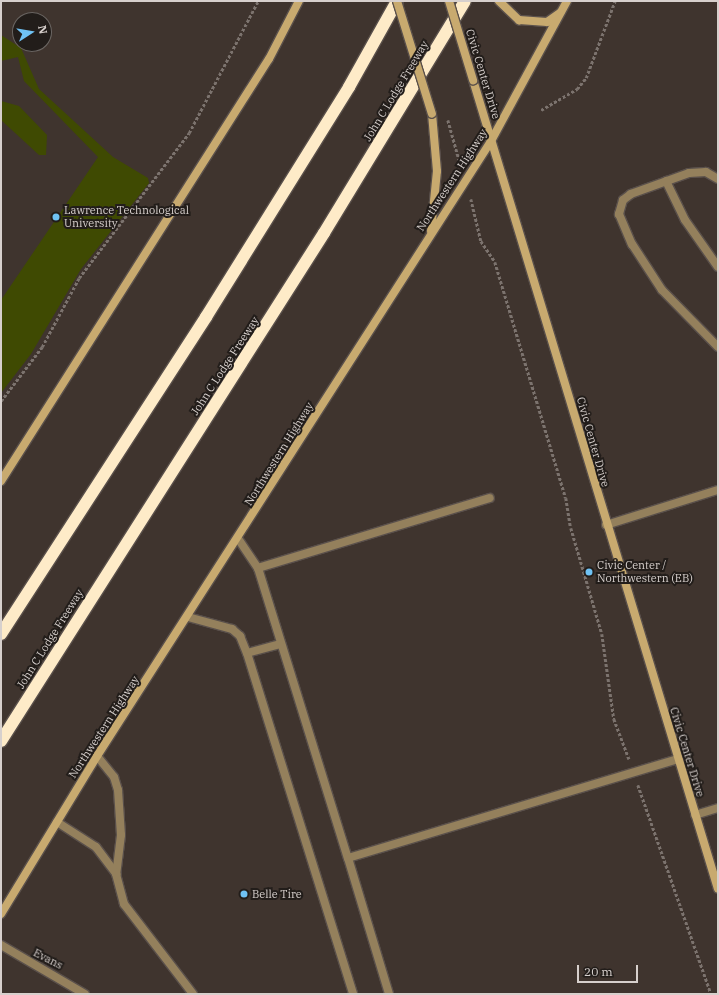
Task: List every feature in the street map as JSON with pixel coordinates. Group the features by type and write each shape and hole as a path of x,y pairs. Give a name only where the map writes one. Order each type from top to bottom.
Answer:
{"highway":[{"path":"1,634 206,317 349,87 397,1"},
{"name":"John C Lodge Freeway","path":"1,741 316,246 465,1"}],"main road":[{"path":"1,481 269,59 299,1"},
{"path":"397,1 432,114 437,171 431,234"},
{"name":"Civic Center Drive","path":"449,1 606,525 718,889"},
{"name":"Northwestern Highway","path":"1,914 98,756 238,540 491,141 567,1"},
{"path":"500,4 519,20 547,22 562,12"}],"street":[{"path":"718,179 699,170 666,181 631,194 623,200 620,214 632,244 662,290 718,347"},
{"path":"666,181 685,220 718,267"},
{"path":"606,525 718,490"},
{"path":"258,568 490,498"},
{"path":"238,540 258,568 280,644 348,858 389,994"},
{"path":"188,617 232,629 240,636 247,653 353,994"},
{"path":"247,653 280,644"},
{"path":"98,756 114,777 118,790 121,834 116,874"},
{"path":"348,858 678,759"},
{"path":"695,814 718,808"},
{"path":"57,822 96,847 116,874 124,904 135,923 193,994"},
{"name":"Evans","path":"1,945 85,994"}],"path":[{"path":"1,401 42,347 79,278 189,133 258,1"},
{"path":"540,110 576,89 586,78 615,1"},
{"path":"447,115 460,162"},
{"path":"484,238 481,241 496,262 566,498 570,528 602,634 614,719 625,748"},
{"path":"643,797 711,994"}],"green space":[{"path":"1,35 12,42 12,52 23,52 39,89 113,157 148,178 149,183 81,269 31,354 1,393 1,300 98,157 24,81 18,57 1,61"},
{"path":"1,101 19,106 47,135 46,155 39,155 1,120"}],"place":[{"name":"Lawrence Technological University","path":"56,217"},
{"name":"Civic Center / Northwestern (EB)","path":"589,572"},
{"name":"Belle Tire","path":"244,894"}]}
